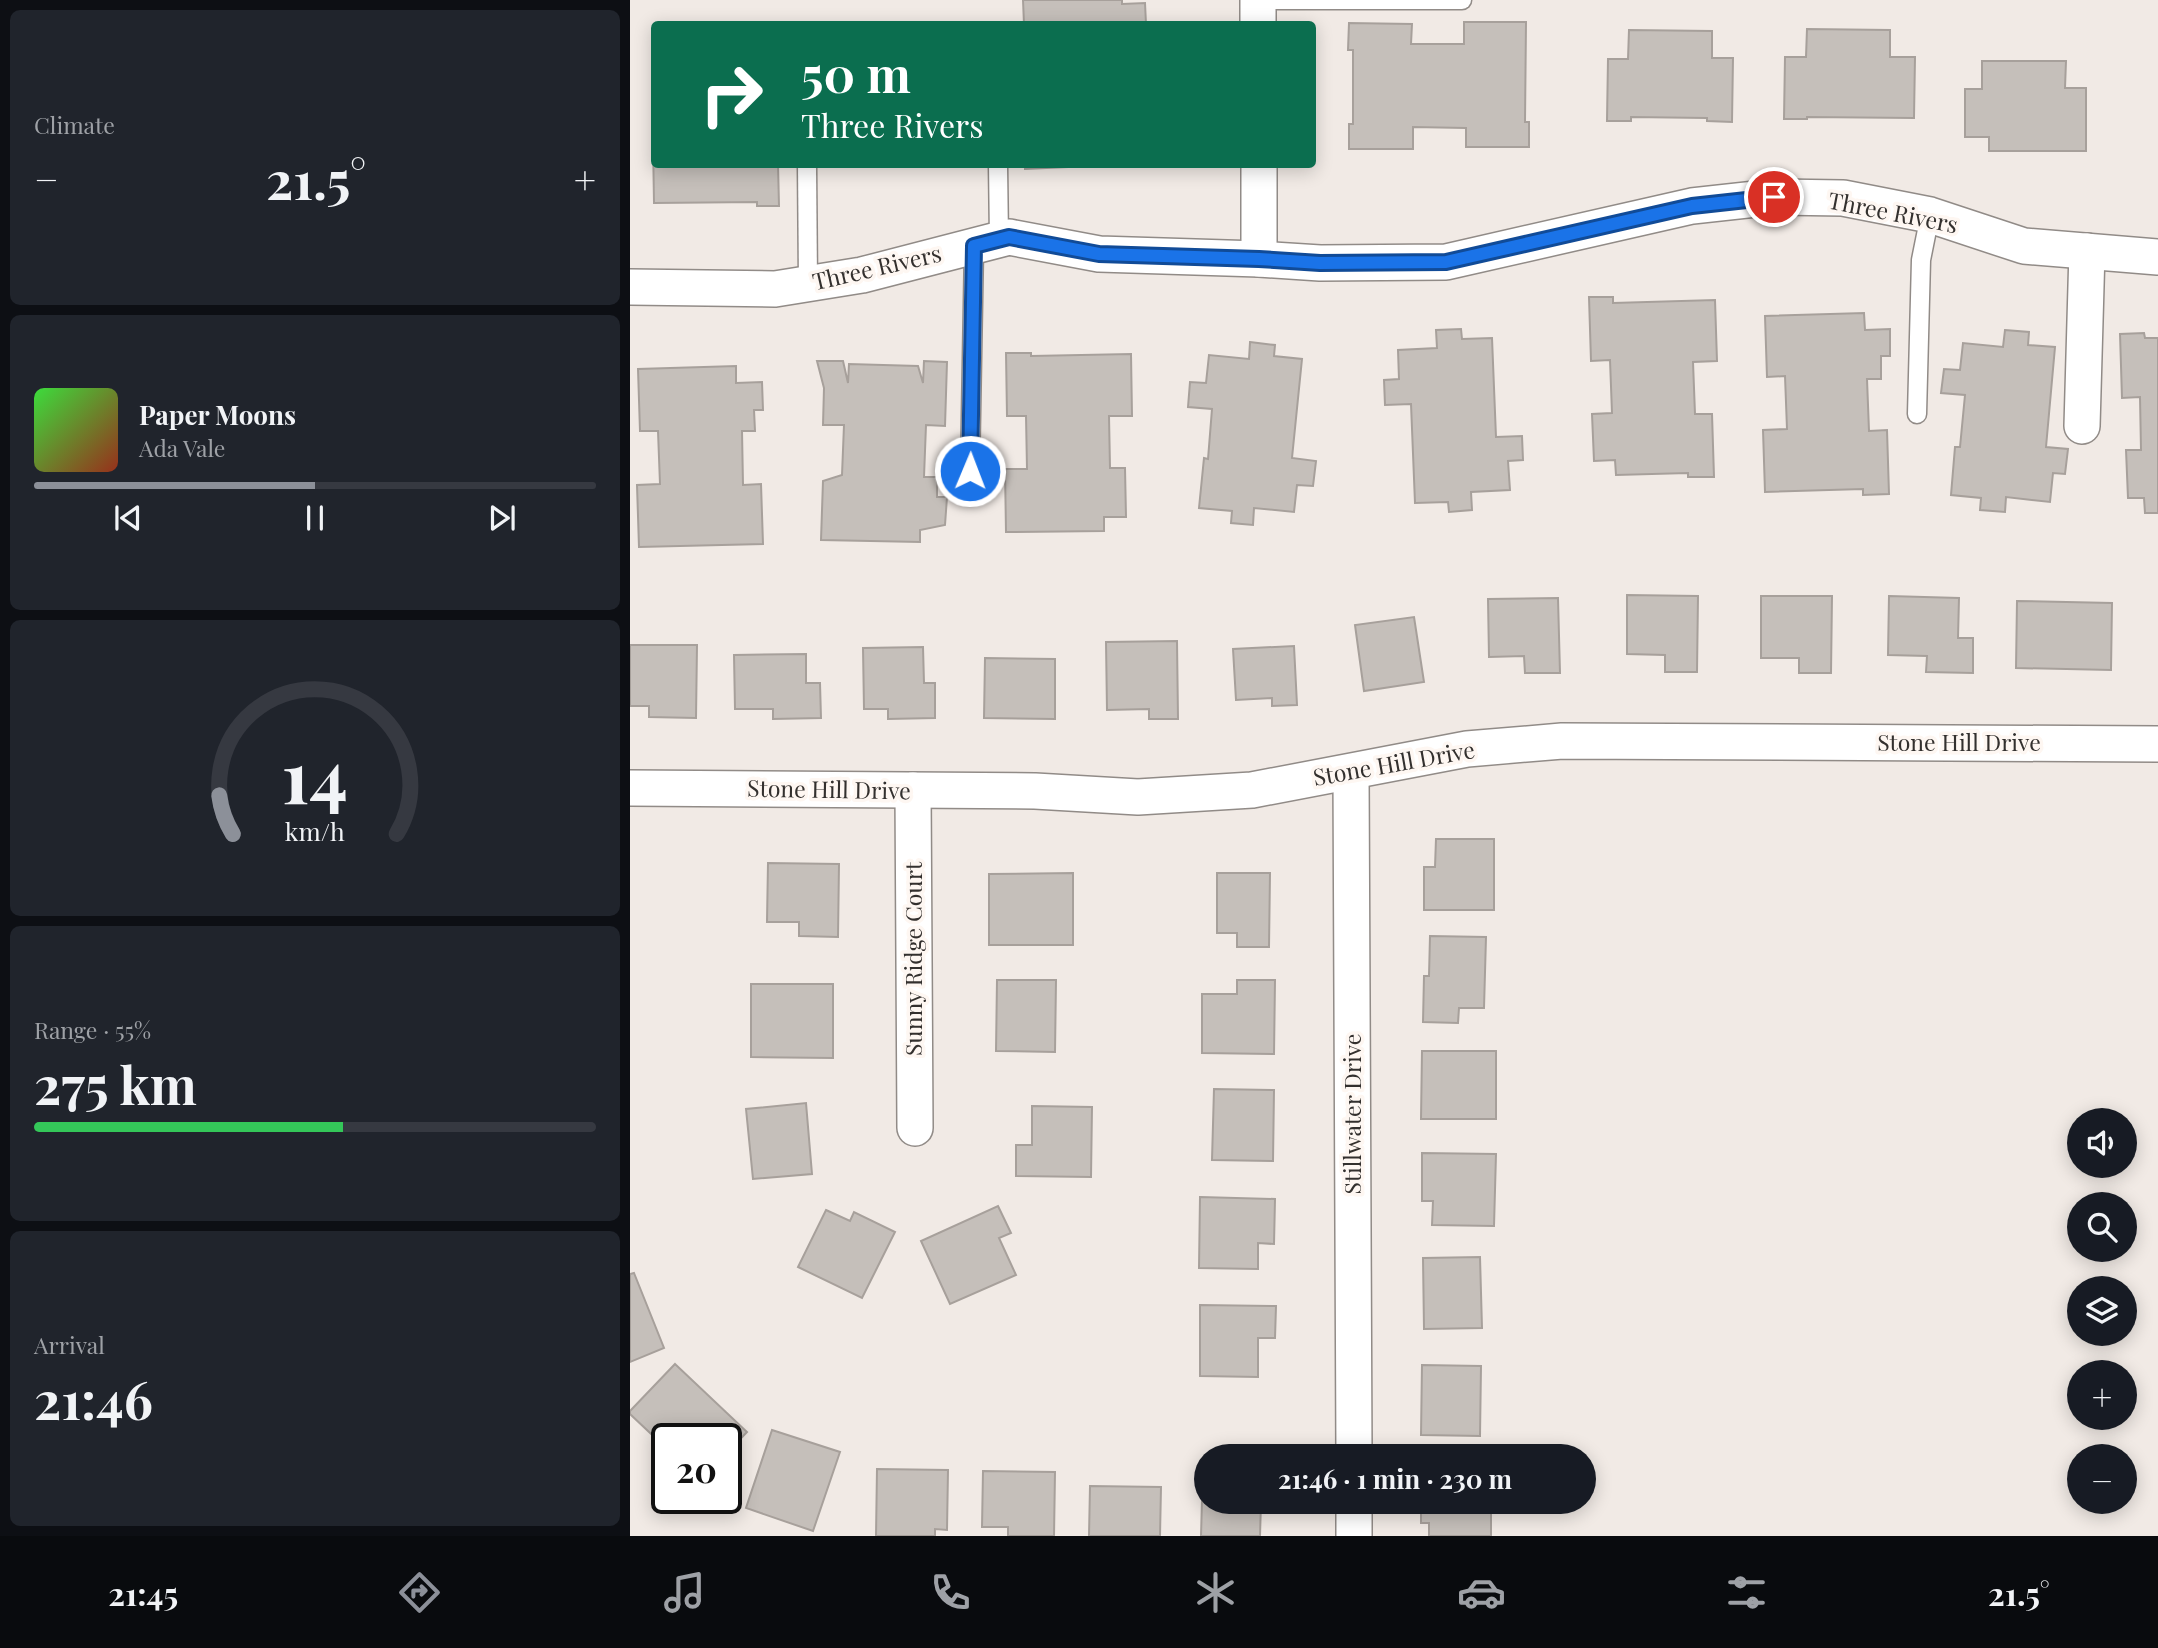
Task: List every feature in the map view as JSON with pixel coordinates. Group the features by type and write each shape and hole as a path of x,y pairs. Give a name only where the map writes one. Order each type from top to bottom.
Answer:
{"street":[{"path":"1258,0 1258,21"},
{"path":"1259,168 1259,259"},
{"name":"Three Rivers","path":"630,287 775,289 862,275 1009,237 1099,254 1320,263 1446,262 1692,206 1774,197 1843,198 1930,215 2024,246 2158,257"},
{"path":"2082,426 2087,251"},
{"name":"Stone Hill Drive","path":"630,788 1035,792 1138,797 1252,790 1467,749 1562,741 2158,744"},
{"name":"Stillwater Drive","path":"1351,772 1354,1444"},
{"name":"Sunny Ridge Court","path":"913,790 915,1128"},
{"path":"1354,1514 1354,1536"}],"lane":[{"path":"1258,0 1462,0"},
{"path":"807,168 808,284"},
{"path":"970,471 986,243 997,168"},
{"path":"1917,414 1921,260 1930,215"}],"building":[{"path":"1023,0 1122,0 1122,4 1145,3 1146,21 1024,21"},
{"path":"1464,22 1526,22 1525,122 1529,122 1529,147 1466,147 1466,128 1413,127 1413,149 1349,149 1349,124 1353,124 1353,50 1348,50 1349,23 1412,24 1411,44 1464,44"},
{"path":"1807,29 1890,30 1890,57 1915,57 1914,118 1784,119 1785,57 1806,57"},
{"path":"1629,30 1712,31 1712,58 1733,58 1732,122 1707,121 1707,118 1631,117 1631,121 1607,121 1608,59 1628,59"},
{"path":"1982,61 2066,61 2065,88 2086,88 2086,151 1989,151 1989,137 1965,137 1965,89 1982,89"},
{"path":"653,168 778,168 779,206 757,206 757,202 654,203"},
{"path":"1589,297 1613,297 1613,303 1715,300 1717,361 1693,362 1695,414 1712,414 1714,477 1688,477 1688,473 1616,475 1615,460 1594,461 1592,414 1612,413 1610,360 1591,361"},
{"path":"1864,313 1865,330 1890,329 1890,356 1881,356 1881,379 1867,379 1869,431 1887,430 1889,494 1863,495 1863,489 1765,492 1763,430 1787,429 1785,376 1767,377 1765,316"},
{"path":"1461,329 1462,339 1492,338 1496,437 1522,436 1523,460 1508,461 1510,490 1471,492 1472,510 1449,512 1448,502 1415,503 1411,404 1385,405 1384,380 1399,379 1398,350 1437,348 1436,330"},
{"path":"2005,330 2029,332 2028,345 2055,347 2046,447 2068,449 2065,474 2053,473 2050,502 2006,497 2005,512 1980,510 1981,498 1951,495 1955,447 1960,447 1965,395 1941,393 1944,369 1960,370 1963,343 2003,347"},
{"path":"2144,333 2145,338 2158,338 2158,513 2145,513 2144,498 2128,498 2126,450 2141,450 2140,397 2122,398 2120,334"},
{"path":"1250,342 1275,345 1274,356 1302,359 1292,458 1316,461 1313,486 1297,485 1294,512 1254,508 1253,525 1231,523 1232,511 1199,508 1204,458 1208,459 1212,409 1188,407 1190,382 1206,383 1209,355 1249,359"},
{"path":"1006,353 1031,353 1031,356 1131,354 1132,416 1109,416 1110,468 1125,468 1126,517 1104,517 1104,531 1006,532 1005,469 1027,469 1026,416 1007,416"},
{"path":"817,361 843,361 848,383 849,364 918,366 923,383 924,361 947,362 945,426 926,425 924,477 937,477 937,497 947,497 945,525 920,530 920,542 821,540 823,481 842,475 844,425 823,425 824,388"},
{"path":"736,366 736,383 762,382 763,410 754,410 755,431 742,431 743,485 761,484 763,544 639,547 637,485 660,484 658,431 640,431 638,369"},
{"path":"1627,595 1698,596 1697,672 1665,672 1665,655 1627,654"},
{"path":"1761,596 1832,596 1831,673 1799,673 1799,658 1761,658"},
{"path":"1889,596 1959,598 1958,638 1973,638 1973,673 1926,672 1927,656 1888,655"},
{"path":"1558,598 1560,673 1525,673 1524,656 1489,657 1488,599"},
{"path":"2017,601 2112,603 2111,670 2016,668"},
{"path":"1414,617 1424,682 1364,691 1355,625"},
{"path":"1177,641 1178,719 1149,719 1149,709 1107,710 1106,642"},
{"path":"630,645 697,645 696,718 649,717 649,706 630,706"},
{"path":"1294,646 1297,705 1272,706 1272,698 1236,700 1233,649"},
{"path":"923,647 924,683 935,683 935,718 888,719 888,709 864,709 863,648"},
{"path":"806,654 806,683 820,683 821,718 773,719 773,709 735,709 734,655"},
{"path":"985,658 1055,659 1055,719 984,718"},
{"path":"1436,839 1494,839 1494,910 1424,910 1424,867 1435,867"},
{"path":"768,863 839,864 838,937 799,936 799,922 767,922"},
{"path":"1073,873 1073,945 989,945 989,874"},
{"path":"1217,873 1270,873 1269,947 1237,947 1237,933 1217,933"},
{"path":"1430,936 1486,937 1484,1008 1459,1008 1458,1023 1423,1022 1424,976 1429,976"},
{"path":"997,980 1056,980 1055,1052 996,1051"},
{"path":"1237,980 1275,980 1274,1054 1202,1053 1202,994 1237,994"},
{"path":"751,984 833,984 833,1058 751,1057"},
{"path":"1422,1051 1496,1051 1496,1119 1421,1119"},
{"path":"1214,1089 1274,1090 1273,1161 1212,1160"},
{"path":"806,1103 812,1174 753,1179 746,1109"},
{"path":"1032,1106 1092,1107 1091,1177 1016,1176 1016,1145 1032,1145"},
{"path":"1422,1153 1496,1154 1494,1226 1432,1225 1433,1201 1422,1201"},
{"path":"1200,1197 1275,1199 1274,1244 1258,1243 1258,1269 1199,1268"},
{"path":"998,1206 1011,1233 999,1238 1016,1275 950,1304 921,1241"},
{"path":"826,1210 850,1221 854,1212 895,1232 862,1298 798,1267"},
{"path":"1480,1257 1482,1328 1424,1329 1423,1258"},
{"path":"634,1273 664,1348 630,1362 630,1274"},
{"path":"1200,1305 1276,1306 1275,1338 1258,1338 1258,1377 1200,1376"},
{"path":"675,1364 737,1423 651,1423 651,1434 630,1411"},
{"path":"1422,1365 1481,1366 1480,1436 1421,1435"},
{"path":"772,1430 840,1452 813,1531 746,1508"},
{"path":"877,1469 948,1470 947,1530 935,1529 935,1536 876,1536"},
{"path":"983,1471 1055,1472 1054,1536 1008,1536 1008,1527 982,1527"},
{"path":"1090,1486 1161,1487 1160,1536 1089,1536"},
{"path":"1202,1514 1261,1514 1260,1536 1201,1536"},
{"path":"1421,1514 1491,1514 1491,1536 1429,1536 1429,1523 1421,1523"}],"route":[{"path":"970,471 974,246 1009,237 1099,254 1320,263 1446,262 1692,206 1774,197"}]}
